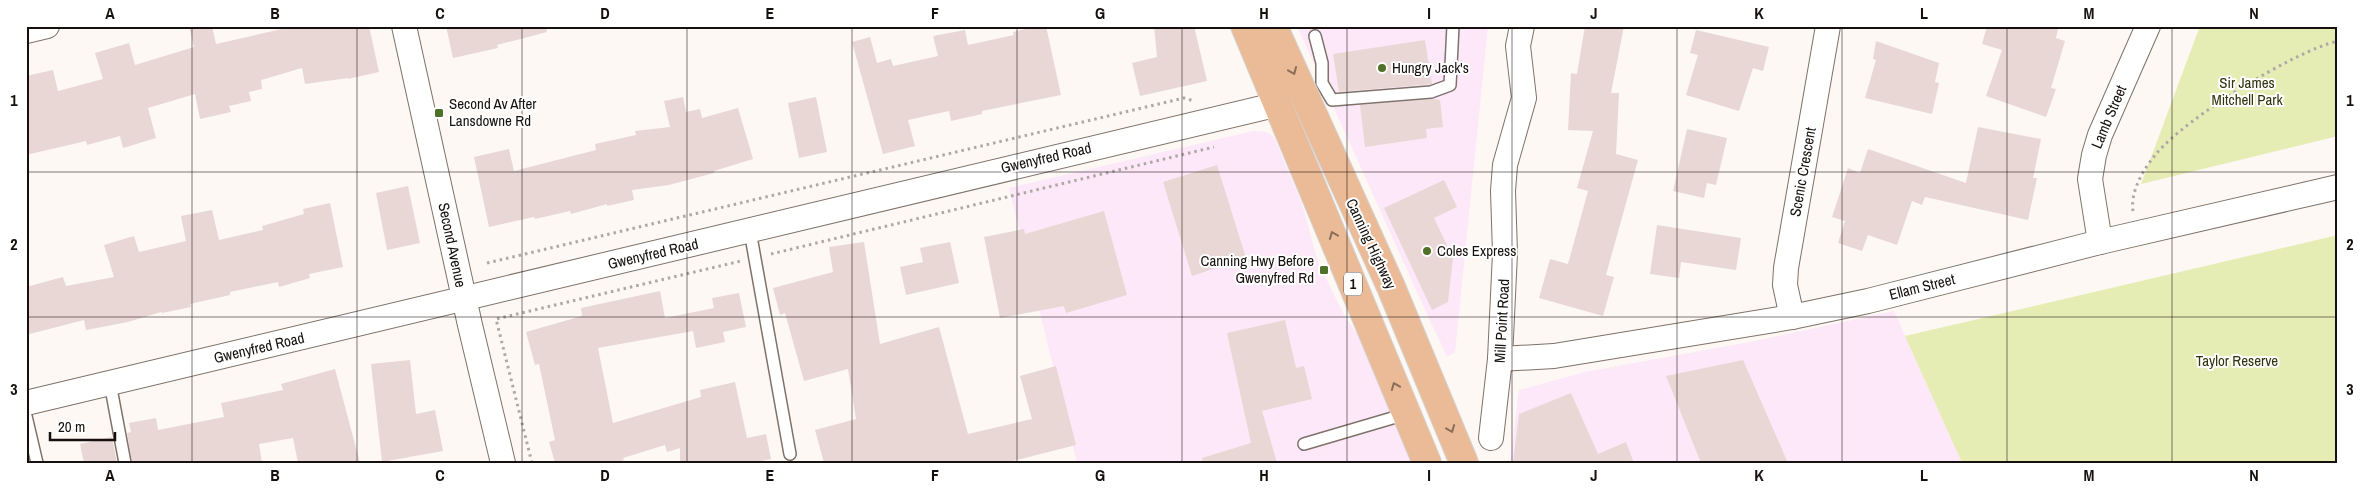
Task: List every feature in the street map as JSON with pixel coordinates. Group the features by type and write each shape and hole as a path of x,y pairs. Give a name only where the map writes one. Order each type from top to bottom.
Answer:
{"highway":[{"name":"Canning Highway","path":"1245,26 1428,463"},
{"name":"Canning Highway","path":"1274,26 1391,288 1464,463"}],"street":[{"path":"26,31 47,26"},
{"name":"Second Avenue","path":"404,26 464,299 503,463"},
{"name":"Mill Point Road","path":"1491,438 1500,359 1505,253 1503,191 1505,165 1524,98 1518,46 1522,26"},
{"name":"Scenic Crescent","path":"1792,317 1785,285 1786,268 1828,26"},
{"name":"Lamb Street","path":"2100,242 2090,179 2094,155 2100,135 2148,26"},
{"name":"Gwenyfred Road","path":"26,403 1279,104"},
{"name":"Ellam Street","path":"1500,359 1554,356 1792,317 1868,301 2100,242 2338,187"}],"lane":[{"path":"1315,36 1322,63 1322,83 1332,100 1431,92 1450,85 1452,26"},
{"path":"750,230 790,454"},
{"path":"110,383 125,463"},
{"path":"1304,444 1406,414"},
{"path":"26,416 37,463"}],"path":[{"path":"2136,234 2132,205 2134,195 2148,165 2158,151 2194,120 2240,91 2296,58 2338,41"},
{"path":"487,263 1184,98 1202,104"},
{"path":"532,463 496,319 1214,147"}],"shaded area":[{"path":"1297,26 1488,26 1455,353 1447,356 1431,323"},
{"path":"1253,131 1266,132 1274,137 1302,204 1318,262 1344,315 1364,344 1414,463 1077,463 1009,188"},
{"path":"1894,311 1962,463 1510,463 1519,390 1585,372 1755,341"}],"green space":[{"name":"Sir James Mitchell Park","path":"2200,26 2338,26 2338,136 2141,184"},
{"name":"Taylor Reserve","path":"2338,235 2338,463 1962,463 1905,336"}],"building":[{"path":"189,26 212,26 216,44 295,26 369,26 379,72 348,79 305,84 302,68 261,80 262,89 249,92 251,101 229,106 231,112 200,119 195,94 148,108 156,138 123,148 120,136 87,145 86,141 26,155 26,76 53,70 58,91 103,79 95,53 129,43 135,65 194,47"},
{"path":"446,26 546,26 547,32 497,45 498,48 453,58"},
{"path":"1046,26 1061,95 982,111 982,114 951,121 949,111 908,120 915,146 883,154 852,42 870,37 877,63 891,59 893,66 938,56 933,36 965,30 968,45 1014,35 1013,32"},
{"path":"1154,26 1194,26 1207,81 1140,96 1132,63 1157,57"},
{"path":"1585,26 1624,26 1611,93 1619,93 1616,154 1638,160 1606,275 1614,277 1603,316 1539,298 1550,259 1568,264 1588,191 1577,188 1593,131 1568,130 1571,73 1577,74"},
{"path":"1987,26 2049,26 2058,29 2056,38 2065,41 2051,88 2056,89 2046,117 1986,96 2002,50 1982,44"},
{"path":"1696,30 1769,47 1763,71 1753,68 1739,111 1686,95 1698,55 1690,53"},
{"name":"Hungry Jack's","path":"1425,40 1432,84 1339,92 1333,54"},
{"path":"1876,41 1939,63 1935,82 1939,83 1932,114 1865,98 1876,60 1873,59"},
{"path":"683,97 686,112 700,109 702,118 738,108 753,159 714,171 714,173 669,185 632,190 634,200 607,206 607,204 571,214 570,211 489,227 474,157 509,149 514,171 596,150 595,144 636,135 635,131 670,127 664,101"},
{"path":"816,97 827,152 799,158 788,103"},
{"path":"1440,100 1443,127 1426,129 1427,138 1365,147 1360,105"},
{"path":"1978,127 2041,139 2033,178 2037,178 2028,220 1925,197 1922,205 1912,201 1897,245 1868,235 1862,251 1838,243 1845,221 1832,217 1848,168 1860,173 1868,149 1966,183"},
{"path":"1687,129 1727,138 1716,185 1707,183 1704,198 1673,191"},
{"path":"1217,165 1246,258 1192,276 1163,182"},
{"name":"Coles Express","path":"1444,180 1457,207 1434,218 1453,258 1448,302 1432,310 1384,208"},
{"path":"408,186 420,243 387,250 376,193"},
{"path":"330,203 343,267 309,274 310,278 279,287 278,282 230,292 230,295 190,304 191,307 161,312 128,322 86,330 84,320 26,335 26,287 63,277 66,286 114,277 104,245 134,236 139,252 186,241 181,216 212,210 219,240 263,230 262,226 304,214 303,209"},
{"path":"1104,211 1127,295 1066,313 1064,306 1000,318 984,237 1024,229 1025,234"},
{"path":"1657,225 1741,238 1736,270 1681,262 1679,278 1650,274"},
{"path":"864,242 880,344 939,327 968,434 1032,419 1020,376 1056,366 1076,445 1005,463 824,463 815,430 856,419 848,369 804,381 785,313 780,315 773,288 833,272 829,247"},
{"path":"950,242 959,283 906,295 900,267 923,262 920,248"},
{"path":"660,291 665,318 714,308 712,298 739,293 746,327 723,332 725,342 696,348 693,331 598,348 613,423 701,397 700,390 735,382 747,438 766,434 771,459 753,463 680,463 680,448 667,452 665,445 623,458 624,460 614,463 555,463 549,442 555,440 539,364 535,365 526,332 582,316 581,308"},
{"path":"1285,320 1296,368 1304,366 1312,399 1262,411 1277,463 1203,463 1202,458 1251,443 1227,333"},
{"path":"410,360 416,414 435,410 443,451 382,462 371,364"},
{"path":"1743,360 1788,463 1701,463 1666,376"},
{"path":"335,369 360,463 298,463 293,438 259,444 262,463 132,463 127,433 131,432 129,423 156,418 158,430 224,417 221,403 283,390 281,384"},
{"path":"1571,393 1598,454 1626,442 1634,463 1513,463 1519,414"},
{"path":"112,437 117,463 84,463 80,444"}],"place":[{"name":"Hungry Jack's","path":"1382,68"},
{"name":"Second Av After Lansdowne Rd","path":"439,113"},
{"name":"Coles Express","path":"1427,251"},
{"name":"Canning Hwy Before Gwenyfred Rd","path":"1324,270"}]}
